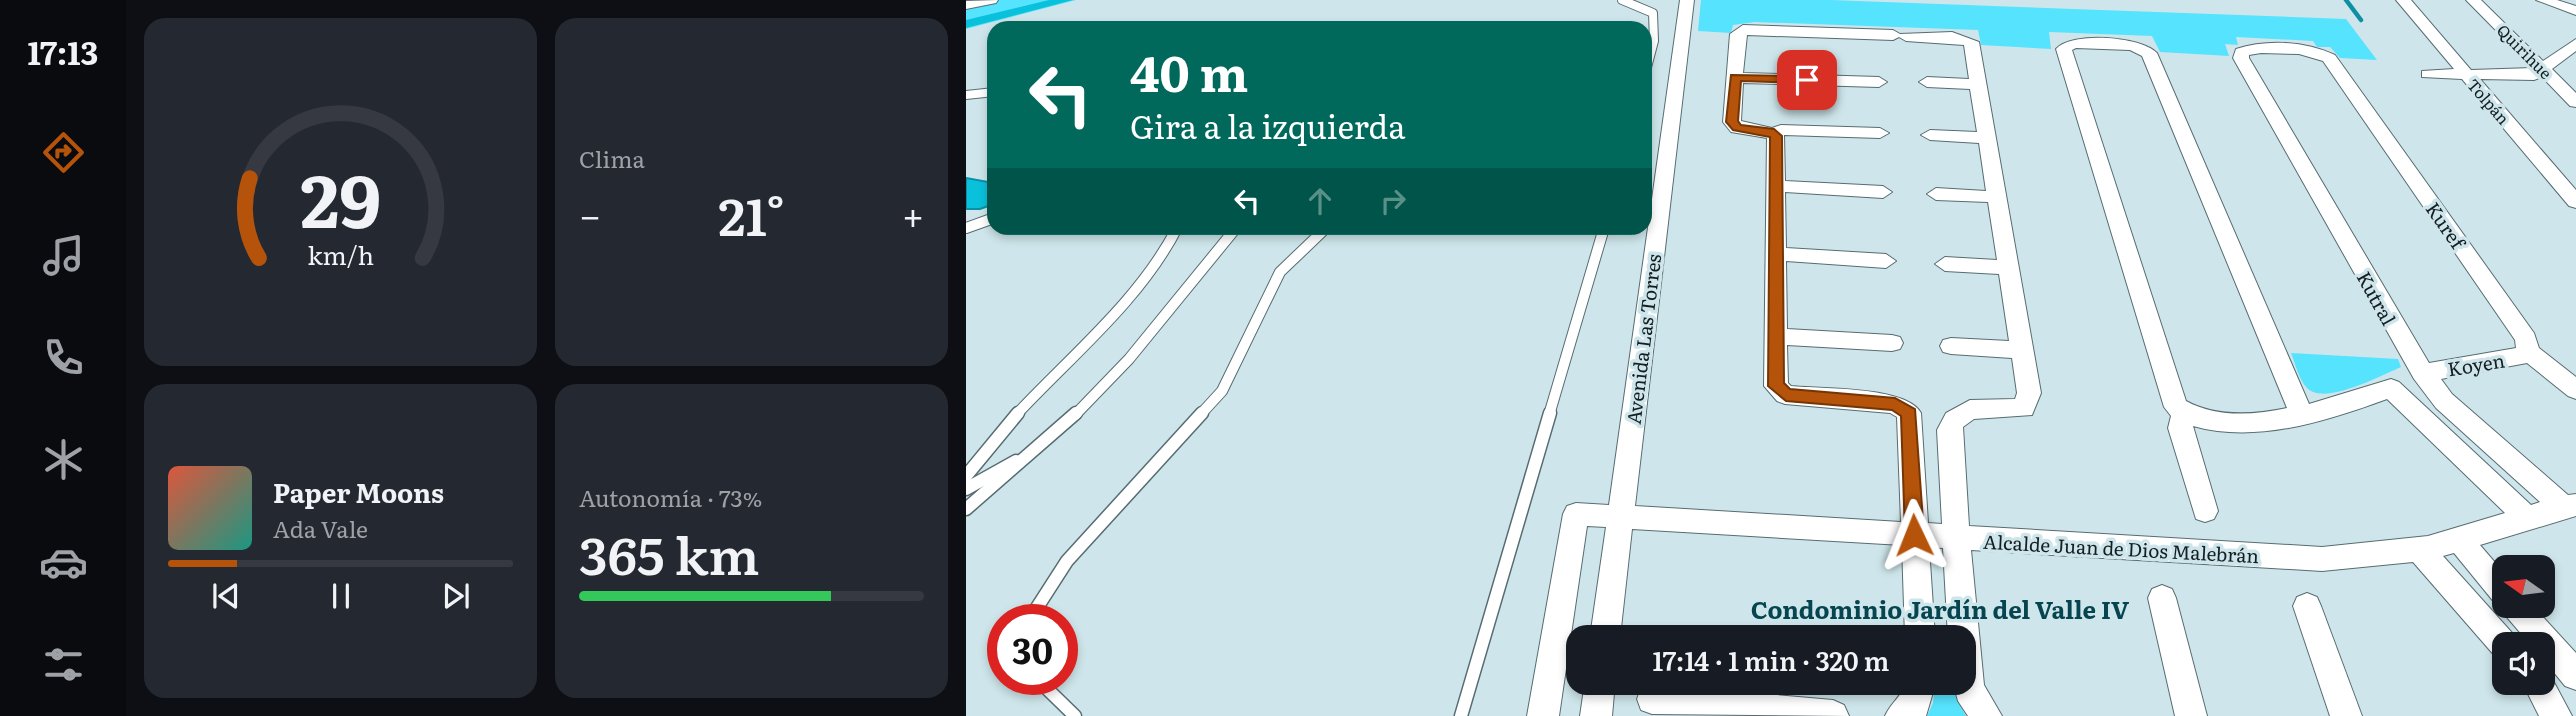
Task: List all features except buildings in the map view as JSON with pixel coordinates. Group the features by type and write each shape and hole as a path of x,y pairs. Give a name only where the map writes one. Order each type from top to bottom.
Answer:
{"street":[{"path":"966,5 991,0"},
{"name":"Avenida Las Torres","path":"1606,625 1687,0"},
{"name":"Tolpán","path":"2403,0 2576,202"},
{"name":"Quirihue","path":"2473,0 2576,102"},
{"path":"2543,0 2576,11"},
{"path":"1919,625 1909,413 1895,404 1786,395 1776,386 1776,136 1737,128 1732,122 1738,34 1743,30 1952,37 1971,42 2029,393 2024,408 1968,410 1957,414 1949,430 1963,625"},
{"path":"2302,415 2149,53 2133,45 2072,43 2064,49 2172,398 2184,414 2195,419 2250,422 2302,415 2354,402 2391,388 2526,517"},
{"name":"Kutral","path":"2321,54 2254,49 2242,52 2241,58 2422,373 2444,401 2570,506"},
{"path":"2428,74 2526,76 2544,71 2572,50"},
{"name":"Kuref","path":"2321,54 2332,61 2526,339 2528,352 2576,390"},
{"path":"1735,78 1879,82"},
{"path":"1927,82 1978,84"},
{"path":"1772,134 1781,130 1880,133"},
{"path":"1930,135 1987,138"},
{"path":"1776,186 1883,192"},
{"path":"1936,194 1997,197"},
{"path":"1776,254 1886,261"},
{"path":"1945,264 2008,267"},
{"path":"1776,336 1892,343"},
{"path":"1951,346 2022,350"},
{"name":"Koyen","path":"2422,373 2518,358 2528,352"},
{"path":"2184,414 2180,428 2205,511"},
{"name":"Alcalde Juan de Dios Malebrán","path":"1543,716 1576,514 2290,558 2357,557 2419,549 2459,540 2526,517 2570,506"},
{"path":"2459,540 2492,579"},
{"path":"2419,549 2492,632"},
{"path":"2162,598 2191,716"},
{"path":"2306,606 2346,716"},
{"path":"2526,618 2576,675"},
{"path":"1596,716 1598,695"},
{"path":"1901,716 1914,705 1917,695"},
{"path":"1972,695 1986,716"},
{"path":"2544,695 2556,716"},
{"path":"1652,699 1833,716"}],"lane":[{"path":"1622,0 1640,5 1653,13 1652,49"},
{"path":"966,95 987,93"},
{"path":"966,228 987,220"},
{"path":"966,476 987,446 1131,293 1170,244 1174,235"},
{"path":"966,509 1056,434 1129,359 1230,235"},
{"path":"1039,604 1067,561 1222,391 1269,289 1280,272 1319,235"},
{"path":"1461,716 1602,235"},
{"path":"966,489 999,469 1028,456"},
{"path":"1053,695 1075,716"}],"shaded area":[{"path":"1000,0 1076,0 996,21 987,21 987,23 966,29 966,8"},
{"path":"1701,0 1831,0 2346,19 2377,60 2340,58 2330,47 2317,47 2313,41 2236,37 2238,45 2225,44 2229,56 2160,52 2152,36 2049,32 2051,49 1981,45 1978,30 1755,22 1733,25 1731,33 1698,31"},
{"path":"966,178 987,182 987,206 966,209"},
{"path":"2291,353 2398,359 2401,367 2339,392 2315,393 2302,381"},
{"path":"1934,695 1956,695 1966,716 1927,716"}],"waterway":[{"path":"966,24 1066,0"},
{"path":"2346,0 2361,20"}],"district":[{"name":"Condominio Jardín del Valle IV","path":"1940,608"}],"route":[{"path":"1807,80 1735,78 1732,122 1737,128 1769,132 1776,136 1776,386 1786,395 1895,404 1909,413 1914,535"}]}
